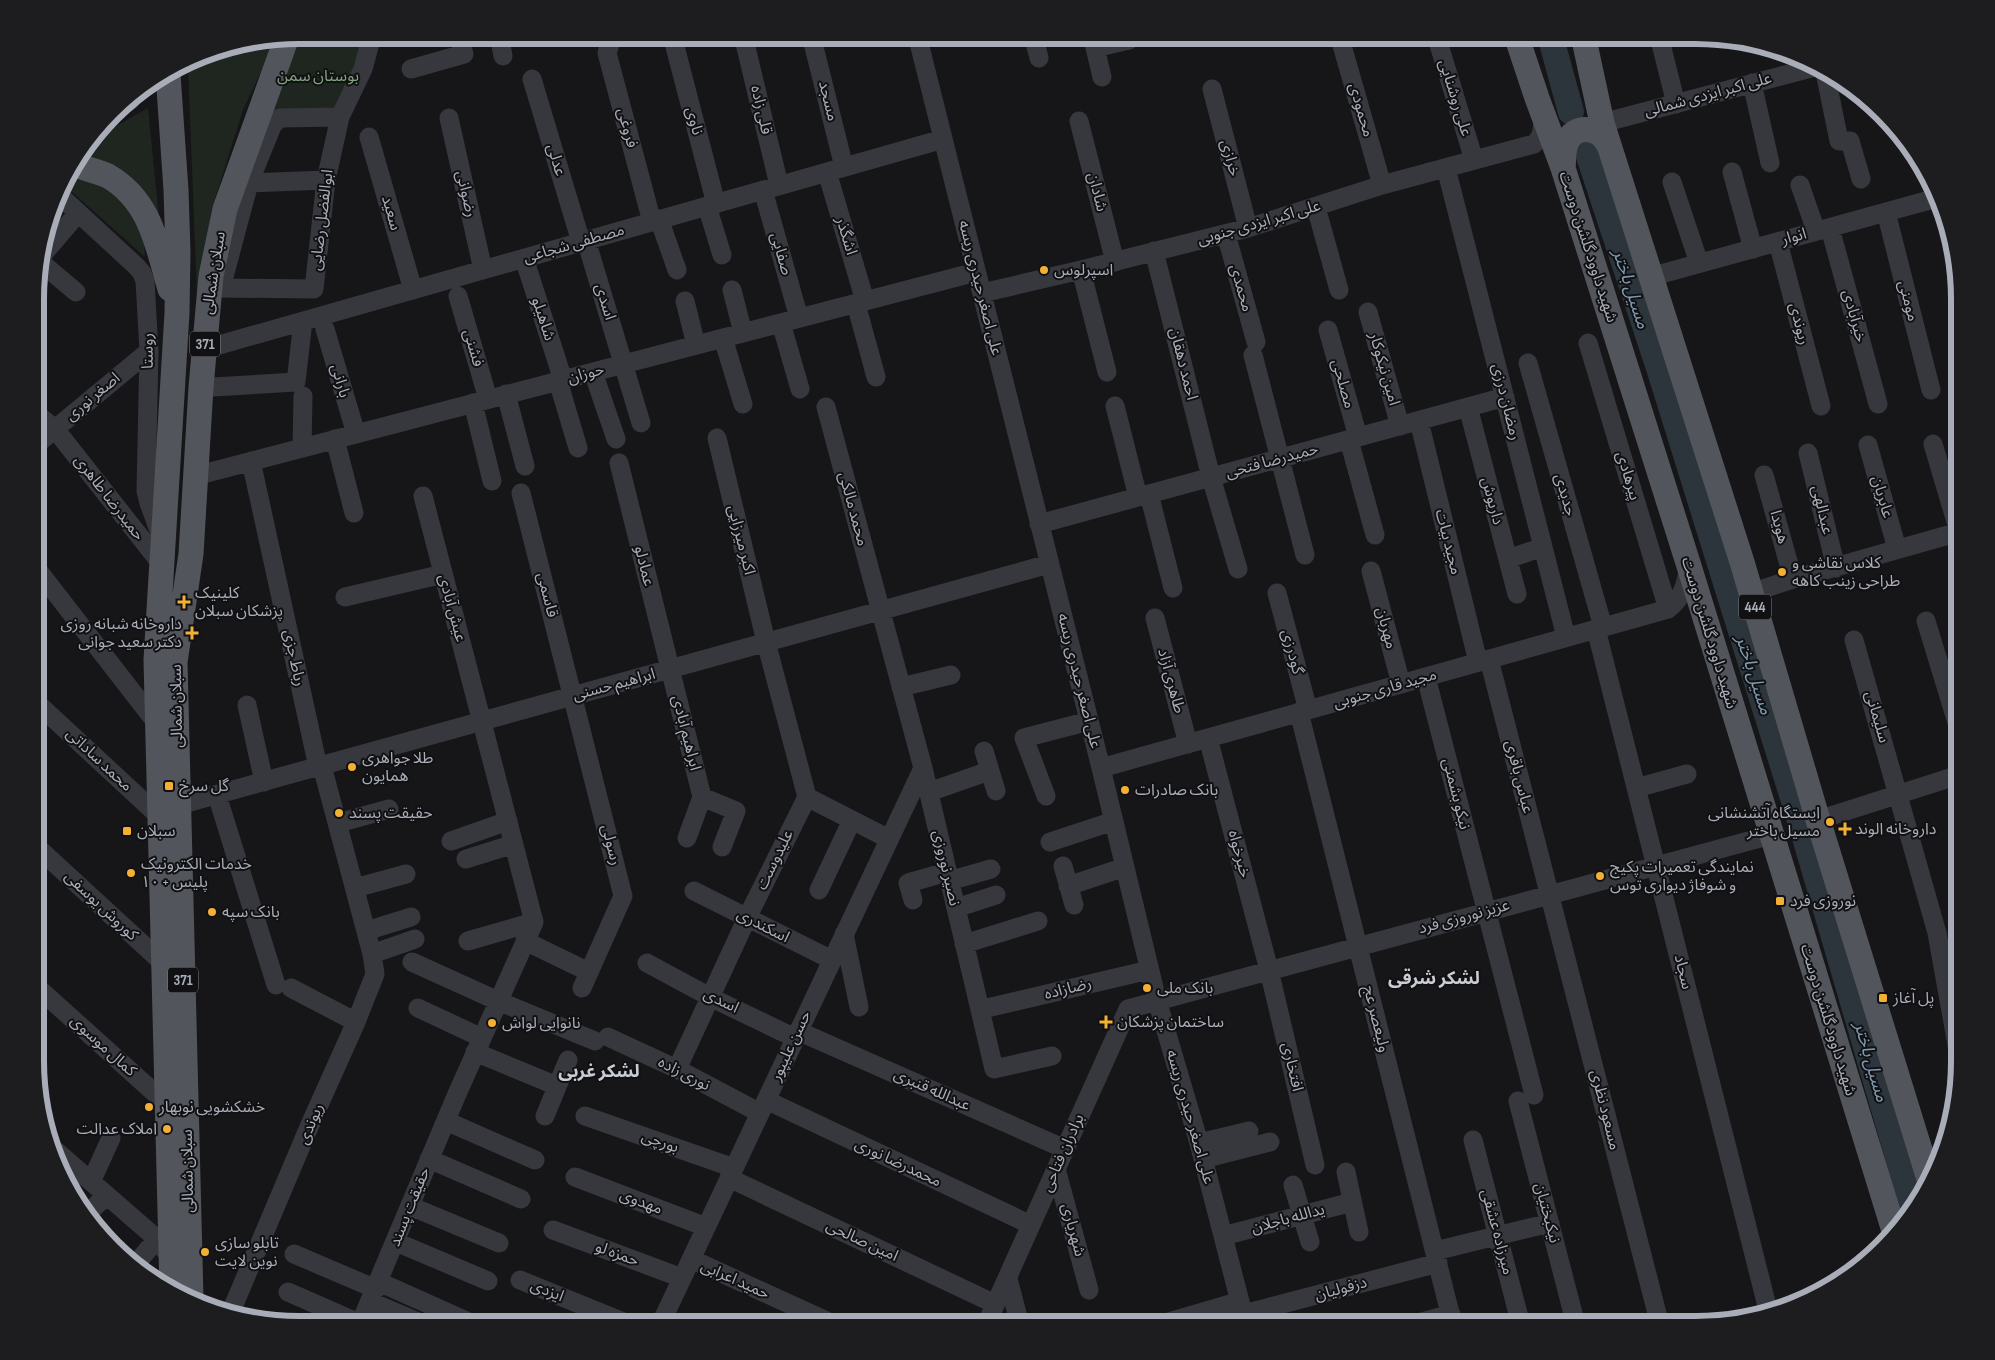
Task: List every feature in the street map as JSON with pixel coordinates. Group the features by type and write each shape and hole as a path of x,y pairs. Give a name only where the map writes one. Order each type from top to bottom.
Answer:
{"main road":[{"name":"سبلان شمالی","path":"172,1283 164,964 166,809 175,662 191,554 204,349 211,276 226,209 285,44"},
{"name":"شهید داوود گلشن دوست","path":"1519,44 1563,168 1689,566 1892,1225"},
{"name":"444","path":"1587,44 1606,134 1751,593 1818,820 1926,1171"},
{"name":"371","path":"163,566 177,313 178,252 176,190 168,80"},
{"path":"1563,168 1566,144 1576,133 1582,130 1597,132 1604,136 1606,134"},
{"path":"81,167 106,176 123,187 137,201 153,231 177,313"},
{"name":"سبلان شمالی","path":"163,566 156,660 158,725 166,809 191,1292"}],"street":[{"name":"ابوالفضل رضایی","path":"340,117 280,118 273,124 248,183 221,288 314,289 326,180 340,117 363,69 370,44"},
{"path":"411,69 464,54 461,44"},
{"path":"501,44 503,56"},
{"name":"فروغی","path":"610,44 607,53 656,220 677,270"},
{"name":"ناوی","path":"673,44 722,255"},
{"name":"قلی زاده","path":"746,44 771,188"},
{"name":"مسجد","path":"813,44 836,169"},
{"name":"علی اصغر حیدری ریسه","path":"919,44 1038,524 1101,768 1149,970 1201,1151 1243,1313"},
{"path":"1035,44 1039,58"},
{"path":"1095,44 1102,77"},
{"name":"محمودی","path":"1342,44 1382,185"},
{"name":"علی روشنایی","path":"1438,44 1474,160"},
{"path":"1661,44 1676,104"},
{"name":"علی اکبر ایزدی شمالی","path":"1606,134 1676,104 1752,83 1800,66"},
{"name":"عدلی","path":"532,78 584,241"},
{"path":"1827,80 1839,141 1850,141 1861,178"},
{"path":"1752,83 1770,163"},
{"name":"خرازی","path":"1212,89 1248,228"},
{"name":"علی اکبر ایزدی جنوبی","path":"982,293 1226,234 1382,185 1534,144 1540,137 1543,122 1537,98"},
{"name":"رضوانی","path":"449,118 482,270"},
{"name":"شادان","path":"1079,121 1115,262"},
{"name":"سعید","path":"369,137 413,290"},
{"name":"مصطفی شجاعی","path":"204,349 943,139"},
{"name":"رمضان درزی","path":"1446,168 1566,638"},
{"name":"اشگذر","path":"836,169 876,377"},
{"path":"1732,172 1753,248"},
{"path":"248,183 326,180"},
{"path":"1672,182 1699,263"},
{"name":"خیرآبادی","path":"1800,185 1823,229 1878,404"},
{"name":"صفایی","path":"771,188 799,318"},
{"name":"روستا","path":"64,199 142,273 145,281 149,350 146,491 163,542"},
{"name":"انوار","path":"1650,277 1931,200"},
{"path":"1316,207 1339,290"},
{"name":"مومنی","path":"1886,212 1931,390"},
{"path":"49,247 78,213"},
{"name":"محمدی","path":"1226,234 1305,555"},
{"name":"اسدی","path":"584,241 641,423"},
{"name":"ریوندی","path":"1778,242 1821,406"},
{"name":"احمد دهقان","path":"1154,251 1211,477 1238,569"},
{"name":"شاهیلو","path":"524,258 578,448"},
{"path":"46,267 76,292"},
{"path":"1081,270 1108,372"},
{"name":"حوزان","path":"195,476 976,272"},
{"path":"732,290 743,333"},
{"name":"فشنی","path":"458,296 480,401"},
{"path":"685,302 696,345"},
{"name":"امین نیکوکار","path":"1368,312 1400,426"},
{"path":"213,387 293,383 298,378 303,321"},
{"path":"781,323 800,389"},
{"name":"بارانی","path":"324,329 356,434"},
{"name":"مصلحی","path":"1328,330 1375,535"},
{"path":"724,338 743,404"},
{"name":"پیرهادی","path":"1588,342 1668,609"},
{"name":"اصغر نوری","path":"44,438 149,350"},
{"name":"جدیدی","path":"1528,363 1600,628"},
{"path":"594,372 616,439"},
{"path":"506,394 525,466"},
{"path":"302,396 302,448"},
{"name":"حمیدرضا فتحی","path":"1038,524 1505,397"},
{"path":"480,401 492,481"},
{"name":"محمد مالکی","path":"826,406 880,611"},
{"path":"1115,406 1173,588"},
{"name":"داریوش","path":"1468,408 1517,594"},
{"name":"حمیدرضا طاهری","path":"44,420 54,429 163,566"},
{"name":"مجید بیات","path":"1419,421 1484,661"},
{"name":"اکبر میرزایی","path":"717,438 766,642"},
{"path":"335,439 354,513"},
{"name":"عابریان","path":"1868,444 1897,549"},
{"path":"1933,444 1951,505"},
{"name":"عبدالهی","path":"1808,452 1836,568"},
{"name":"رباط جزی","path":"251,461 320,766"},
{"name":"عمادلو","path":"619,463 670,669"},
{"name":"هویدا","path":"1764,475 1793,579"},
{"name":"قاسمی","path":"521,493 573,696"},
{"name":"عیش آبادی","path":"423,496 482,721"},
{"path":"1751,593 1793,579 1951,534"},
{"path":"1508,559 1543,547"},
{"name":"ابراهیم حسنی","path":"166,809 1049,564"},
{"path":"1668,609 1682,595 1687,581 1689,566"},
{"name":"مهربان","path":"1371,571 1401,684"},
{"path":"345,597 443,574"},
{"path":"44,578 158,725"},
{"name":"گودرزی","path":"1277,593 1304,711"},
{"name":"مجید قاری جنوبی","path":"1101,768 1668,609"},
{"name":"نصیر نوروزی","path":"880,611 929,792 994,1069 1052,1056"},
{"name":"طاهری آزاد","path":"1155,618 1188,744"},
{"path":"1926,621 1951,700"},
{"name":"سجاد","path":"1600,628 1636,788 1767,1307"},
{"name":"سلیمانی","path":"1854,640 1937,933 1951,1008"},
{"path":"766,642 807,797 889,839"},
{"name":"عباس باقری","path":"1484,661 1550,894"},
{"name":"ابراهیم آبادی","path":"670,669 702,797"},
{"path":"901,687 951,675"},
{"name":"نیکو بشمنی","path":"1426,677 1486,912"},
{"name":"رسولی","path":"525,941 585,980 623,896 573,696"},
{"path":"247,705 264,782"},
{"name":"محمد ساداتی","path":"44,709 166,809"},
{"name":"ولیعصر عج","path":"1304,711 1358,946 1451,1316"},
{"path":"468,942 534,922 482,721"},
{"path":"1046,796 1024,738 1089,721"},
{"name":"خیرخواه","path":"1208,738 1269,970"},
{"path":"984,751 996,791"},
{"name":"ریوندی","path":"232,1308 309,1127 356,1022 374,974 372,954 355,888 338,823 320,766"},
{"name":"حسن علیپور","path":"664,1316 923,768"},
{"path":"929,792 989,771"},
{"path":"1636,788 1687,774"},
{"path":"1818,820 1951,778"},
{"path":"217,795 283,986 356,1022"},
{"path":"687,838 702,797 736,811 722,847"},
{"name":"علیدوست","path":"677,1069 747,918 807,797"},
{"path":"338,823 389,809"},
{"path":"819,890 852,820"},
{"path":"1050,842 1114,821"},
{"path":"451,841 508,822"},
{"name":"عزیز نوروزی فرد","path":"1157,1000 1771,835"},
{"path":"466,860 514,844"},
{"name":"کوروش یوسفی","path":"44,853 164,964"},
{"path":"1063,866 1074,905"},
{"path":"1068,886 1125,867"},
{"path":"913,900 908,883 991,869"},
{"path":"355,888 406,874"},
{"name":"اسکندری","path":"694,891 832,960"},
{"path":"956,908 996,894"},
{"name":"مسعود نظری","path":"1550,894 1658,1316"},
{"name":"نیکبختیان","path":"1486,912 1526,1098 1550,1223 1574,1316"},
{"path":"366,931 411,917"},
{"path":"964,944 1038,920"},
{"name":"حقیقت پسند","path":"365,1316 478,1045 534,922"},
{"path":"844,934 859,1007"},
{"path":"372,954 415,939"},
{"name":"نوری زاده","path":"412,962 498,1001 602,1039 763,1106"},
{"name":"اسدی","path":"647,963 710,997 797,1034"},
{"name":"رضازاده","path":"987,1008 1149,970"},
{"name":"افتخاری","path":"1269,970 1315,1165"},
{"name":"کمال موسوی","path":"44,993 168,1105"},
{"name":"برادران فتاحی","path":"990,1316 1128,1009 1157,1000"},
{"path":"418,1008 478,1045 557,1086"},
{"name":"عبدالله قنبری","path":"797,1034 1065,1149"},
{"path":"545,1116 568,1060"},
{"name":"محمدرضا نوری","path":"763,1106 1031,1225"},
{"name":"بورچی","path":"586,1116 731,1173"},
{"path":"446,1121 535,1160"},
{"path":"1201,1151 1249,1131"},
{"path":"91,1182 111,1138"},
{"name":"میرزاده عشقی","path":"1473,1140 1519,1316"},
{"path":"1201,1151 1270,1142"},
{"path":"62,1156 157,1239 172,1260"},
{"path":"429,1159 521,1199"},
{"name":"شهریاری","path":"1056,1169 1089,1290"},
{"path":"1346,1172 1358,1232"},
{"name":"امین صالحی","path":"731,1173 995,1304"},
{"name":"مهدوی","path":"575,1177 706,1227"},
{"path":"1293,1185 1310,1242"},
{"path":"91,1210 107,1195"},
{"name":"یدالله باجلان","path":"1223,1236 1352,1202"},
{"path":"410,1206 499,1243"},
{"name":"دزفولیان","path":"1222,1316 1243,1313 1436,1257 1498,1236 1550,1223"},
{"name":"حمزه لو","path":"553,1230 682,1278"},
{"path":"139,1260 157,1239"},
{"path":"396,1242 488,1281"},
{"path":"294,1254 376,1291 449,1316"},
{"name":"حمید اعرابی","path":"691,1259 815,1316"},
{"path":"1008,1278 1018,1316"},
{"name":"ایزدی","path":"520,1280 609,1316"},
{"path":"376,1291 413,1316"},
{"path":"288,1292 343,1316"}],"green space":[{"name":"بوستان سمن","path":"298,44 359,44 358,62 338,111 270,112"},
{"path":"270,45 264,65 243,110 213,205 197,296 188,69 232,52"},
{"path":"148,108 159,218 85,160 105,133"},
{"path":"74,179 95,182 129,206 143,231 145,257 69,189"}],"waterway":[{"name":"مسیل باختر","path":"1552,44 1571,112"},
{"name":"مسیل باختر","path":"1585,144 1659,368 1799,817 1910,1199"}],"place":[{"name":"اسپرلوس","path":"1044,270"},
{"name":"کلاس نقاشی و طراحی زینب کاهه","path":"1782,572"},
{"name":"کلینیک پزشکان سبلان","path":"184,602"},
{"name":"داروخانه شبانه روزی دکتر سعید جوانی","path":"192,633"},
{"name":"طلا جواهری همایون","path":"352,767"},
{"name":"گل سرخ","path":"169,786"},
{"name":"بانک صادرات","path":"1125,790"},
{"name":"حقیقت پسند","path":"339,813"},
{"name":"ایستگاه آتشنشانی مسیل باختر","path":"1830,822"},
{"name":"داروخانه الوند","path":"1845,829"},
{"name":"سبلان","path":"127,831"},
{"name":"خدمات الکترونیک پلیس + ۱۰","path":"131,873"},
{"name":"نمایندگی تعمیرات پکیج و شوفاژ دیواری توس","path":"1600,876"},
{"name":"نوروزی فرد","path":"1780,901"},
{"name":"بانک سپه","path":"212,912"},
{"name":"بانک ملی","path":"1147,988"},
{"name":"پل آغاز","path":"1883,998"},
{"name":"ساختمان پزشکان","path":"1106,1022"},
{"name":"نانوایی لواش","path":"492,1023"},
{"name":"خشکشویی نوبهار","path":"149,1107"},
{"name":"املاک عدالت","path":"167,1129"},
{"name":"تابلو سازی نوین لایت","path":"205,1252"}],"district":[{"name":"لشکر شرقی","path":"1434,978"},
{"name":"لشکر غربی","path":"599,1071"}]}
